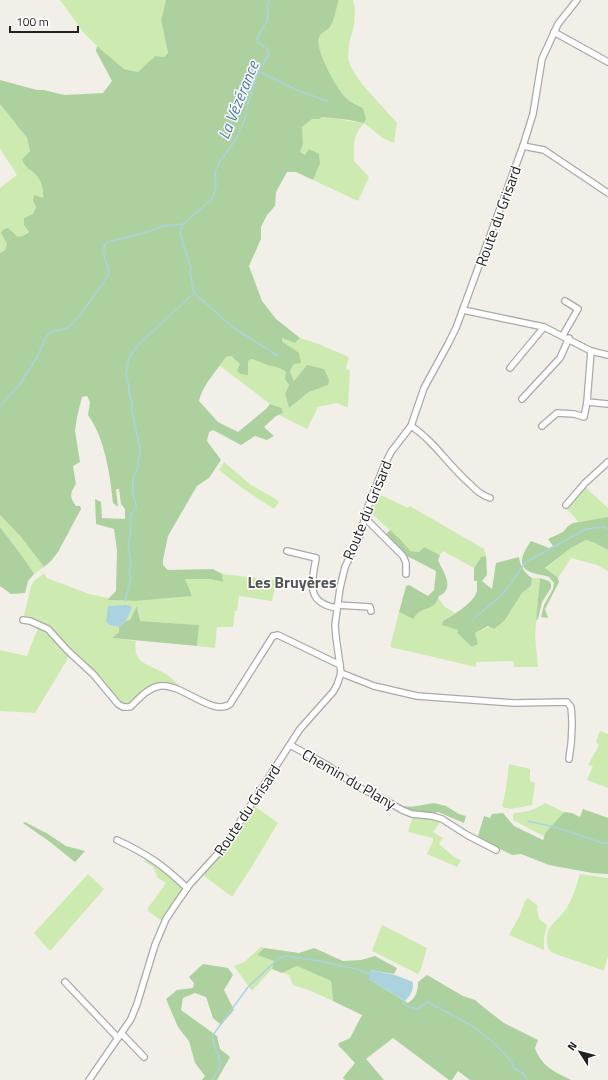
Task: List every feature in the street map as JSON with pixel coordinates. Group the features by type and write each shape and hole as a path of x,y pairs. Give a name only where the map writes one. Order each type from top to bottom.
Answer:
{"street":[{"name":"Route du Grisard","path":"89,1080 120,1036 134,1012 160,932 176,904 187,888 223,848 305,722 337,686 341,673 335,631 337,607 345,567 359,538 374,492 387,459 411,426 424,388 448,344 463,310 523,146 533,114 542,59 562,18 577,0"},
{"path":"554,32 608,62"},
{"path":"523,146 544,150 608,193"},
{"path":"563,335 578,310 565,301"},
{"path":"463,310 544,327 569,338 591,351 608,355"},
{"path":"510,368 544,327"},
{"path":"522,399 560,358 569,338"},
{"path":"542,426 557,413 574,414 584,417 587,402 591,351"},
{"path":"587,402 608,404"},
{"path":"411,426 421,432 432,443 458,474 483,496 490,498"},
{"path":"566,505 585,483 608,462"},
{"path":"365,518 403,556 406,563 406,574"},
{"path":"287,551 316,558 312,584 313,593 321,603 337,607 370,607 371,611"},
{"path":"23,620 30,621 48,629 68,651 93,674 118,704 123,707 130,707 141,696 154,688 169,686 216,707 226,707 230,704 273,636 278,635 340,665"},
{"path":"341,673 374,686 417,696 515,703 567,702 571,707 572,727 569,759"},
{"name":"Chemin du Plany","path":"290,745 328,765 358,787 402,810 412,814 442,818 467,835 496,850"},
{"path":"117,840 139,850 158,862 187,888"},
{"path":"65,982 120,1036 144,1057"}],"green space":[{"path":"60,0 166,0 161,20 168,53 164,57 155,56 138,72 124,69 83,32"},
{"path":"166,0 338,0 336,12 331,25 321,34 319,38 320,51 327,68 341,92 349,100 363,108 366,119 364,123 322,117 319,119 312,119 302,127 303,144 300,152 305,155 309,149 319,154 320,164 313,180 296,172 287,172 276,192 275,206 267,215 261,227 261,239 249,266 262,301 276,319 300,338 295,343 282,338 283,342 299,353 301,363 294,364 290,371 294,381 307,365 324,369 329,380 328,385 309,392 289,408 285,394 289,385 285,379 286,372 279,368 251,359 248,361 248,375 240,374 237,370 240,364 231,356 226,357 207,384 199,401 218,422 238,432 270,404 282,408 283,413 276,416 264,427 274,436 267,440 255,436 241,445 213,430 209,432 207,441 221,460 209,478 197,486 168,536 163,565 168,570 213,569 222,574 223,582 210,579 185,579 192,596 136,601 107,600 116,591 117,550 114,529 96,524 95,499 101,502 102,518 125,519 125,509 121,504 119,489 116,489 118,507 113,503 106,457 99,435 88,415 90,402 87,396 82,397 77,417 75,431 80,462 73,466 76,484 71,495 76,506 80,506 81,509 58,552 51,561 44,567 21,537 0,515 0,253 5,250 7,244 1,233 4,229 8,228 18,237 29,232 24,225 24,218 33,214 36,207 33,201 34,195 43,198 43,195 42,186 38,178 26,167 22,159 30,151 27,138 0,104 0,80 37,90 44,90 64,95 103,93 112,81 96,51 97,46 124,69 138,72 155,56 164,57 168,53 161,20"},
{"path":"338,0 353,0 355,9 354,26 349,44 348,59 352,69 361,83 397,123 394,143 384,139 364,123 363,108 345,97 332,77 323,59 320,51 319,38 321,34 331,25"},
{"path":"0,104 27,138 30,151 22,159 24,165 37,176 42,187 43,198 33,201 36,207 33,214 24,218 29,231 23,236 18,237 8,228 1,233 7,244 5,250 0,253 0,188 17,175 0,149"},
{"path":"322,117 364,123 357,132 354,145 354,161 369,177 358,201 313,180 320,164 300,152 303,144 301,127 312,119 319,119"},
{"path":"282,338 295,343 300,338 349,357 346,369 350,371 348,408 337,403 318,407 307,429 279,415 283,413 282,408 270,404 220,366 226,357 231,356 240,364 251,359 259,360 265,364 278,367 286,372 289,385 285,394 289,408 309,392 328,385 294,381 290,371 294,364"},
{"path":"224,462 251,485 276,499 279,502 274,509 242,488 219,470"},
{"path":"584,486 608,508 608,517 579,522 566,508"},
{"path":"381,495 408,508 410,506 484,549 486,556 481,557 474,568 443,551 440,555 424,547 419,552 410,551 401,540 372,514 377,497"},
{"path":"0,515 21,537 44,567 34,574 0,527"},
{"path":"608,517 608,550 586,540 571,548 545,568 558,578 559,582 545,609 548,618 541,617 544,605 553,589 554,583 549,577 533,573 524,567 522,558 528,545 531,541 549,548 553,546 548,539 563,532 573,523"},
{"path":"0,527 34,574 28,581 25,593 11,594 0,586"},
{"path":"390,530 410,551 419,552 424,547 440,555 438,560 447,580 447,589 439,596 435,604 420,612 413,619 399,612 406,586 409,585 428,596 434,590 436,571 405,556 385,535"},
{"path":"586,540 608,550 608,571 597,565 571,558 558,578 545,569 571,548"},
{"path":"486,556 487,575 482,581 492,589 496,563 519,557 523,569 532,578 531,586 522,593 505,620 494,629 488,626 475,633 478,644 472,647 457,633 458,630 442,625 443,621 463,608 472,600 477,591 477,581 474,581 474,568 481,557"},
{"path":"44,573 47,578 89,594 108,598 107,600 136,601 192,596 184,579 210,579 222,582 222,574 277,580 272,601 239,596 233,627 217,627 215,648 197,646 198,625 140,621 138,607 130,620 126,621 132,608 110,625 119,627 119,632 112,638 136,641 135,649 139,659 147,665 166,674 179,685 162,683 153,687 128,705 119,702 54,631 40,623 26,618 24,615 31,586 34,581"},
{"path":"532,578 540,578 535,636 538,667 514,667 513,661 476,662 476,667 390,647 399,612 413,619 417,613 433,606 439,599 445,607 455,613 443,621 458,630 457,633 472,647 478,644 475,633 505,620 522,593 531,586"},
{"path":"540,578 549,581 551,588 542,602 538,619 536,620"},
{"path":"137,606 140,621 199,625 197,646 112,638 119,632 119,627 126,621 130,620"},
{"path":"39,625 48,631 70,655 35,713 0,711 0,650 27,656"},
{"path":"600,731 608,734 608,788 587,780 593,766 588,765 599,745 596,742"},
{"path":"509,764 530,769 530,781 535,783 532,805 511,809 502,807"},
{"path":"434,803 446,806 459,814 466,816 464,823 438,812 425,814 404,808 404,806"},
{"path":"545,803 564,812 546,832 545,837 513,820 513,815 515,813 530,810"},
{"path":"253,805 278,823 232,897 203,875 225,849"},
{"path":"583,809 608,818 608,874 592,873 549,865 521,854 512,855 478,836 484,816 490,818 492,814 503,813 514,826 543,840 546,832 564,812 572,813 580,817"},
{"path":"413,816 442,820 433,832 443,838 439,844 454,857 461,860 457,867 427,854 433,838 408,832"},
{"path":"25,822 48,834 66,846 85,851 75,862 23,823"},
{"path":"148,857 158,864 184,888 163,922 148,911 148,908 166,883 158,878 153,867 144,861"},
{"path":"88,874 104,889 50,951 34,933"},
{"path":"580,874 608,878 608,956 604,970 553,953 548,947 548,931 568,905"},
{"path":"528,898 538,906 537,909 539,919 547,925 544,938 544,950 509,935 519,917 525,901"},
{"path":"382,925 427,948 418,974 372,951"},
{"path":"261,947 264,948 258,955 274,961 272,969 252,991 234,966 244,962"},
{"path":"264,948 299,953 314,948 343,961 361,960 375,956 397,968 394,974 371,970 369,979 408,1003 416,994 418,982 427,975 463,996 475,1000 504,1023 538,1040 535,1048 545,1064 549,1068 571,1080 470,1080 458,1071 452,1080 449,1080 393,1038 366,1059 384,1080 345,1080 343,1078 355,1063 338,1045 339,1043 350,1038 362,1015 333,1001 331,981 297,966 282,973 272,969 274,961 257,955"},
{"path":"203,964 228,968 233,975 224,990 234,1010 221,1025 213,1018 206,997 195,993 183,998 181,1010 217,1036 220,1049 230,1057 217,1080 202,1080 205,1076 195,1063 189,1041 178,1027 166,999 177,990 193,988 194,983 189,977"},
{"path":"297,966 331,981 333,1001 293,985 289,975 282,973"}],"water":[{"path":"108,606 131,606 132,608 126,621 119,627 110,625 106,622"},
{"path":"371,970 395,975 413,982 410,995 405,1001 369,979 369,972"}],"waterway":[{"name":"La Vézérance","path":"0,406 20,384 37,357 48,334 68,328 80,315 108,276 109,272 104,256 104,246 107,242 144,233 164,226 183,224 212,199 216,187 215,173 219,163 235,141 245,119 247,107 258,71 269,55 268,50 258,42 257,38 268,20 267,7 270,0"},
{"path":"258,71 297,90 327,101"},
{"path":"125,601 131,578 129,573 131,564 128,544 131,531 131,514 137,507 133,495 133,478 137,471 140,448 131,407 132,404 126,374 129,358 138,345 194,293 190,272 191,268 180,234 183,224"},
{"path":"194,293 234,328 278,356"},
{"path":"473,619 502,595 526,562 586,529 604,527 608,529"},
{"path":"528,821 555,827 603,843 608,843"},
{"path":"212,1080 220,1067 219,1057 213,1042 213,1035 248,987 279,958 285,956 320,961 357,969 370,974"},
{"path":"403,999 404,1004 417,1009 428,1002 474,1027 496,1045 512,1062 514,1068 524,1074 527,1080"}],"district":[{"name":"Les Bruyères","path":"292,582"}]}
